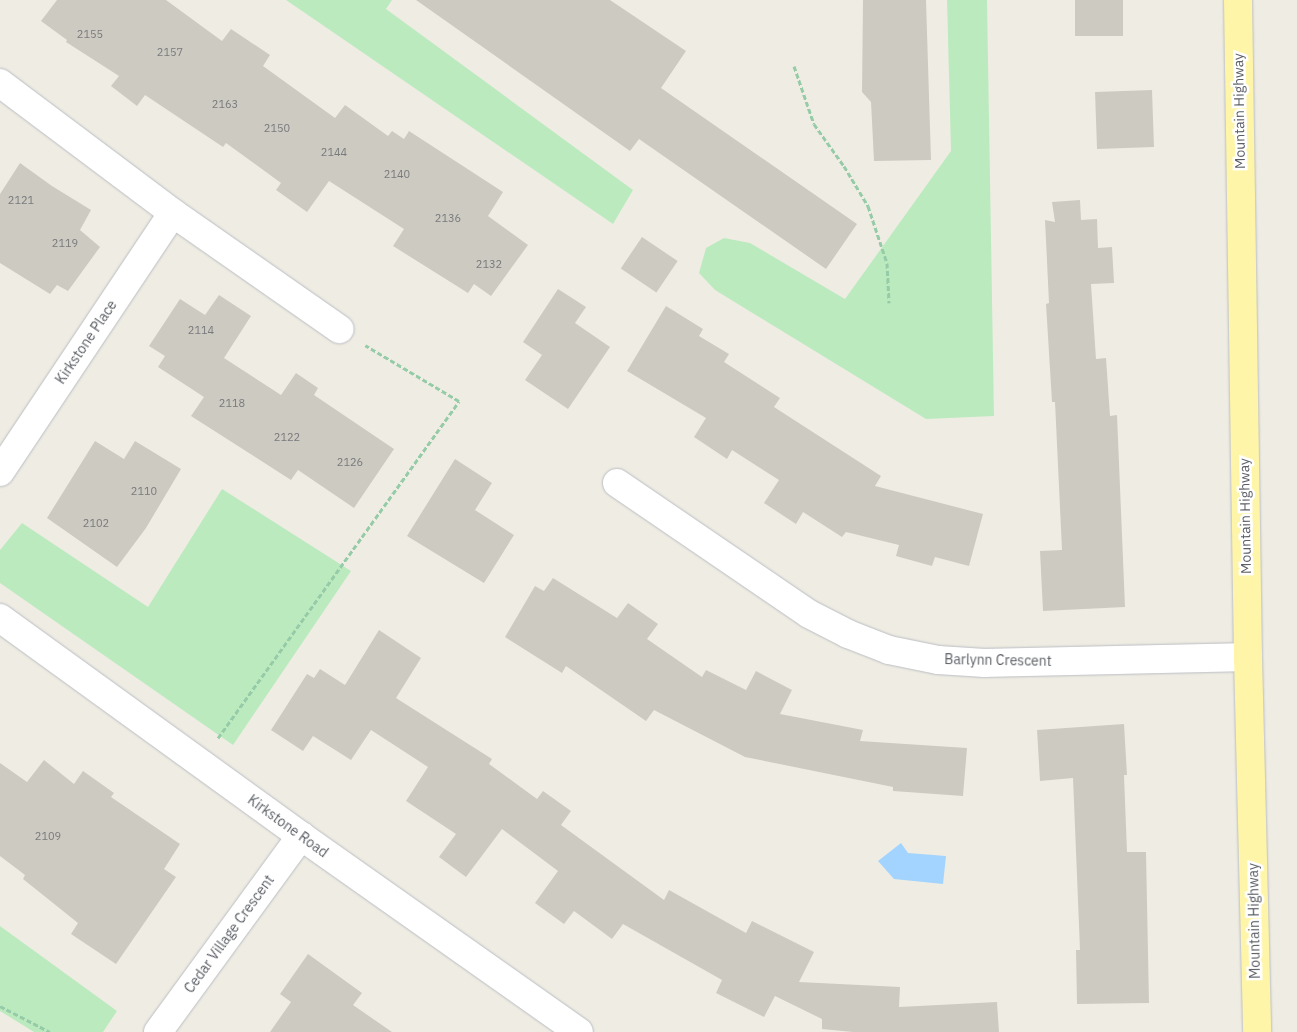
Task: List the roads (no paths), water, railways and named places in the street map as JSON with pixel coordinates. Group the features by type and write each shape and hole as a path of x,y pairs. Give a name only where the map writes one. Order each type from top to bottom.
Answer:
{"main road":[{"name":"Mountain Highway","path":"1238,0 1248,657 1257,1032"}],"street":[{"path":"0,83 173,213 339,329"},
{"name":"Kirkstone Place","path":"0,472 173,213"},
{"name":"Barlynn Crescent","path":"617,483 809,614 848,634 889,650 938,660 985,663 1248,657"},
{"name":"Kirkstone Road","path":"0,618 301,836 579,1032"},
{"name":"Cedar Village Crescent","path":"158,1032 301,836"}],"water":[{"path":"901,843 908,853 946,856 943,884 894,879 878,861"}]}
